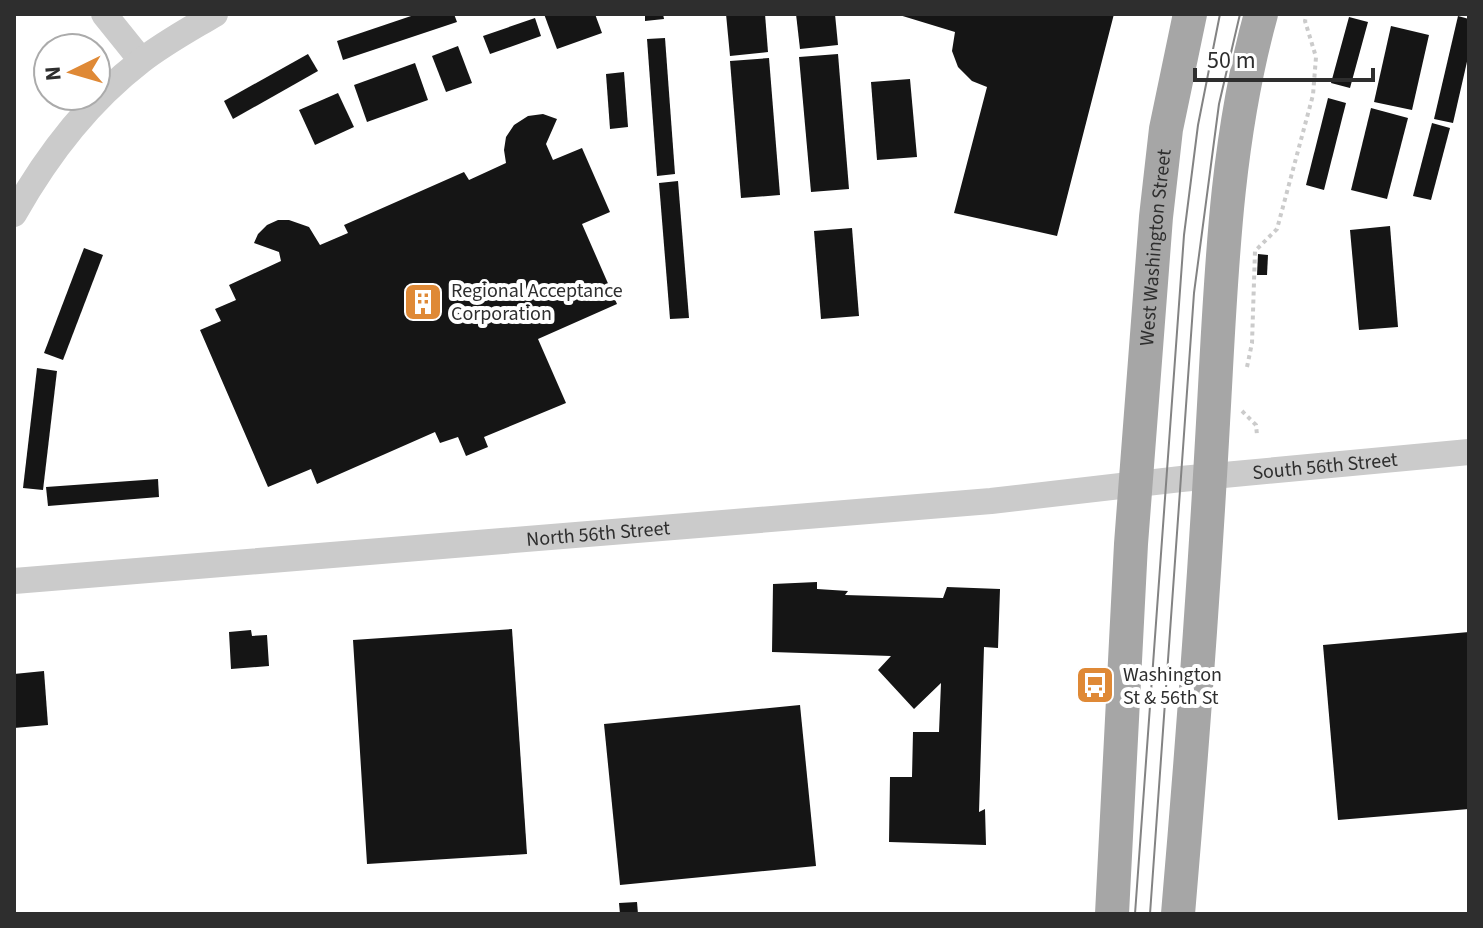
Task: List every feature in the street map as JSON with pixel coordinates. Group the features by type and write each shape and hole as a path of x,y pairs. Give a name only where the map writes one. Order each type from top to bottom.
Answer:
{"main road":[{"name":"West Washington Street","path":"1112,914 1136,484 1161,167 1190,14"},
{"path":"1178,914 1195,477 1226,201 1243,95 1261,14"}],"street":[{"path":"104,14 141,60"},
{"path":"14,214 39,173 70,132 110,88 141,60 215,14"},
{"name":"South 56th Street","path":"1195,477 1469,452"},
{"name":"North 56th Street","path":"14,581 991,501 1195,477"}],"path":[{"path":"1245,373 1252,343 1255,251 1277,229 1313,95 1316,57 1305,21 1307,14"},
{"path":"1239,404 1244,415 1256,425 1257,435"}],"building":[{"path":"417,14 454,14 457,22 343,60 337,41"},
{"path":"544,14 595,14 602,33 557,49"},
{"path":"645,14 663,14 664,19 645,21"},
{"path":"726,14 765,14 768,52 730,56"},
{"path":"796,14 835,14 838,45 800,49"},
{"path":"896,14 1114,14 1057,236 954,213 987,87 972,81 958,67 952,51 955,32"},
{"path":"1458,16 1469,19 1469,53 1453,123 1434,119"},
{"path":"1349,17 1368,22 1350,88 1331,83"},
{"path":"535,18 541,36 490,54 483,36"},
{"path":"1391,26 1429,35 1412,110 1374,102"},
{"path":"665,38 675,174 657,176 647,39"},
{"path":"458,46 472,83 446,92 432,56"},
{"path":"308,54 318,71 233,119 224,101"},
{"path":"838,54 849,189 811,192 799,57"},
{"path":"769,58 780,195 741,198 730,61"},
{"path":"415,63 428,100 367,122 354,85"},
{"path":"624,72 628,127 610,129 606,74"},
{"path":"910,79 917,157 877,160 871,82"},
{"path":"338,93 354,127 315,145 299,110"},
{"path":"1328,98 1346,103 1324,190 1306,185"},
{"path":"1371,108 1408,118 1387,199 1351,190"},
{"name":"Regional Acceptance Corporation","path":"543,114 557,119 546,144 553,160 582,148 610,212 582,224 617,304 538,339 566,403 484,437 488,447 466,456 458,437 440,443 435,432 317,484 311,469 268,487 200,330 221,321 215,309 236,300 229,285 281,261 279,252 254,243 258,234 278,220 289,220 309,227 320,245 348,233 344,225 464,172 469,180 506,163 506,137 514,125 528,116"},
{"path":"1432,123 1450,128 1431,200 1413,196"},
{"path":"678,181 689,318 670,319 659,183"},
{"path":"1390,226 1398,327 1359,330 1350,230"},
{"path":"852,228 859,316 821,319 814,231"},
{"path":"84,248 103,255 63,360 44,353"},
{"path":"1258,254 1268,255 1267,275 1257,275"},
{"path":"37,368 57,371 43,490 23,488"},
{"path":"158,479 159,497 48,506 46,487"},
{"path":"817,582 817,589 848,591 845,595 943,598 947,587 1000,589 998,648 984,647 979,812 985,809 986,845 889,842 890,777 912,777 913,732 939,732 941,683 914,709 878,670 891,656 772,652 773,584"},
{"path":"512,629 527,854 367,864 353,640"},
{"path":"251,630 252,636 267,635 269,666 231,669 229,632"},
{"path":"1469,632 1469,809 1338,820 1323,645"},
{"path":"44,671 48,725 14,728 14,674"},
{"path":"1093,675 1099,675 1099,686 1093,689"},
{"path":"800,705 816,866 620,885 604,724"},
{"path":"637,902 638,914 620,914 619,903"}],"tram line":[{"path":"1135,914 1184,235 1198,125 1220,14"},
{"path":"1150,914 1194,293 1219,104 1240,14"}],"place":[{"name":"Regional Acceptance Corporation","path":"423,302"},
{"name":"Washington St & 56th St","path":"1095,685"}]}
